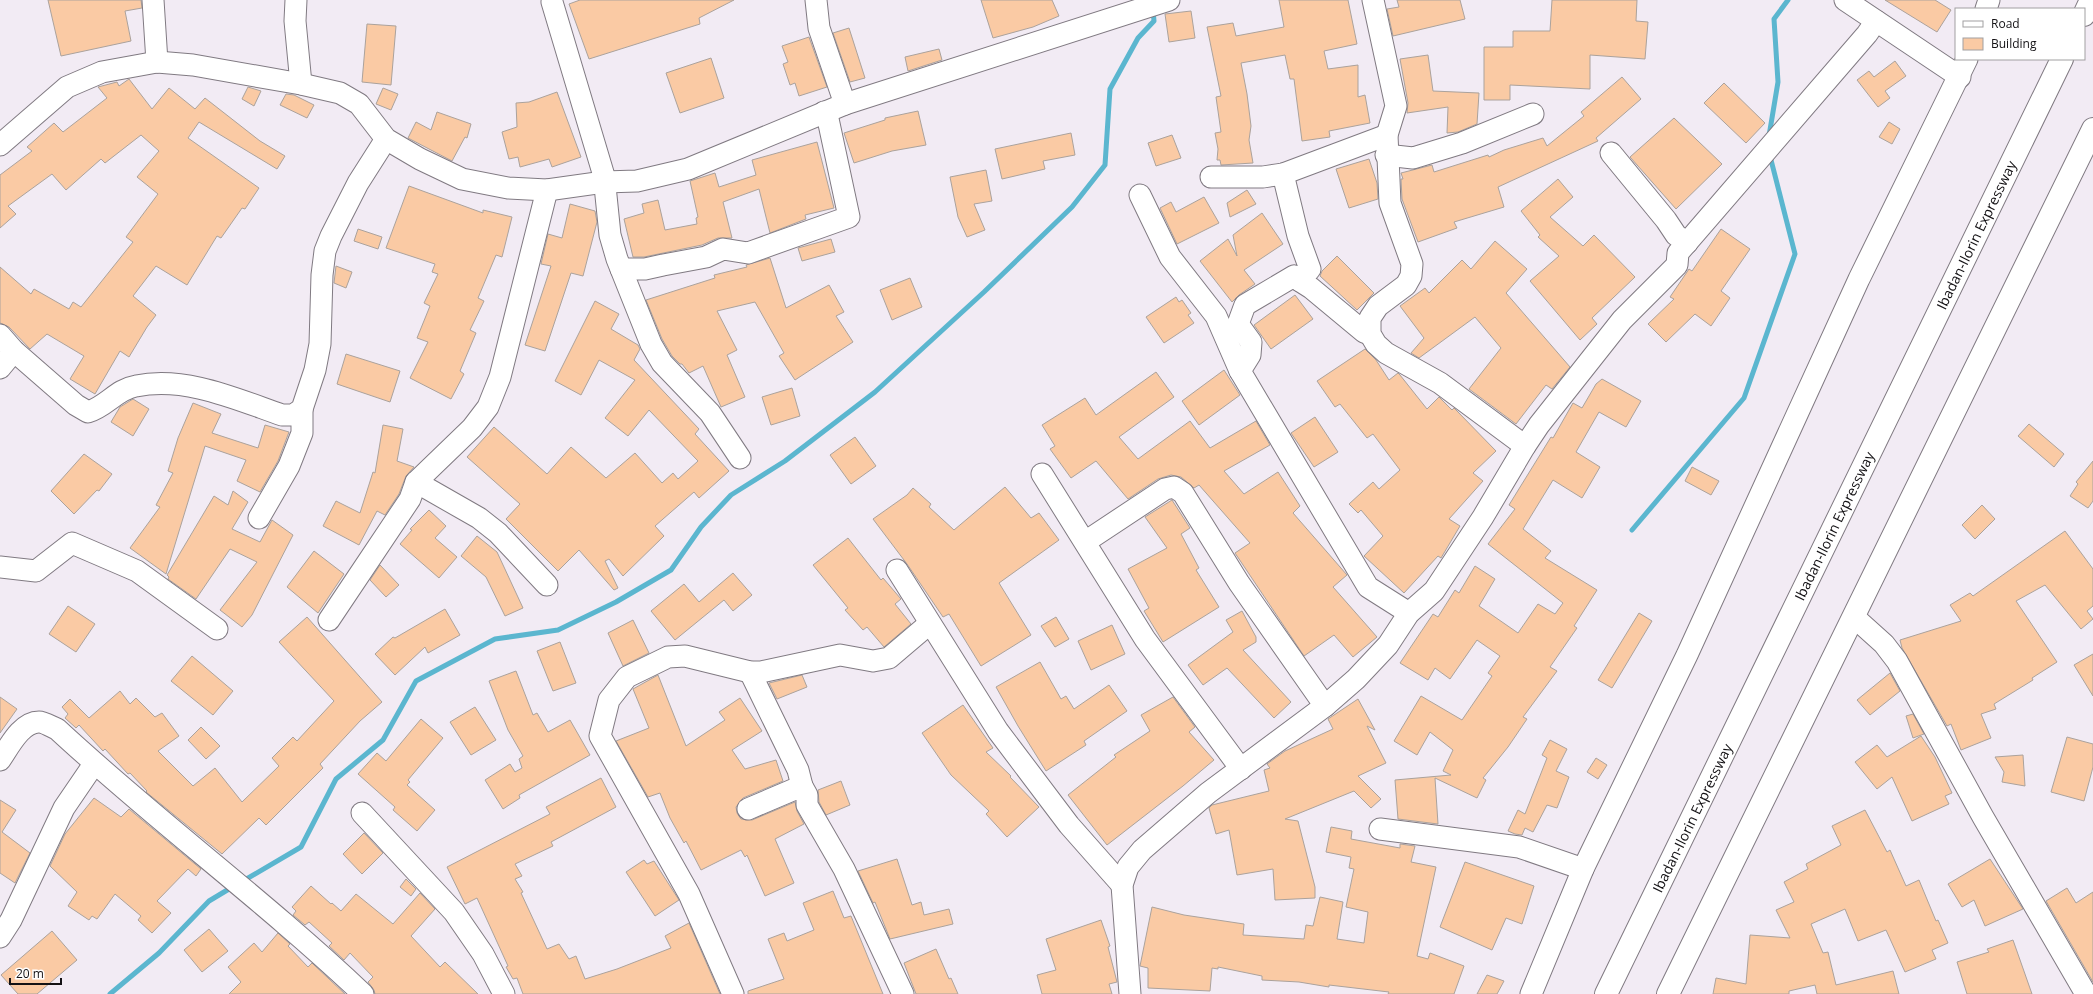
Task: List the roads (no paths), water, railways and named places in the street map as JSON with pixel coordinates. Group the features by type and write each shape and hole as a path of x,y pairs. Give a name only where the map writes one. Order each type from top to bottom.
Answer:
{"highway":[{"path":"2085,13 2091,0"},
{"name":"Ibadan-Ilorin Expressway","path":"1606,994 2062,60"},
{"path":"1668,994 2093,129"}],"street":[{"path":"153,0 157,62"},
{"path":"296,0 295,21 301,84"},
{"path":"816,0 819,28 846,104"},
{"path":"0,145 67,87 102,72 157,62 193,65 301,84 340,93 359,104 386,139 420,159 462,179 508,188 547,190 604,182 637,181 688,169 846,104 1169,0"},
{"path":"1372,0 1396,106 1387,135 1386,155 1390,203 1412,264 1411,276 1406,285 1378,306 1370,318 1370,334 1376,344 1386,352 1440,383 1524,446"},
{"path":"1531,994 1583,869 1687,656 1856,286 1963,68 1876,20 1845,0"},
{"path":"552,2 602,168 610,235 621,269 651,344 662,363 710,413 740,458"},
{"path":"1130,994 1122,885 1128,867 1142,850 1208,793 1326,706 1356,679 1388,645 1409,613 1434,591 1483,518 1524,446 1622,320 1677,265 1678,253 1867,34 1876,20"},
{"path":"621,269 645,269 663,266 706,257 723,249 748,253 849,218 828,119 824,112"},
{"path":"1386,155 1413,158 1462,143 1533,114"},
{"path":"1211,177 1263,177 1283,174 1387,135"},
{"path":"259,518 289,466 302,433 302,409 316,370 325,251 358,183 386,139"},
{"path":"1611,153 1676,234 1687,243"},
{"path":"1283,174 1298,236 1310,269 1300,281"},
{"path":"329,620 410,499 416,482 472,428 488,406 500,377 547,190"},
{"path":"1140,195 1170,257 1216,316 1240,371 1368,587 1409,613"},
{"path":"1240,371 1250,354 1251,342 1238,324 1245,305 1294,276 1311,288 1364,332 1370,334"},
{"path":"0,335 14,351 76,405 88,412 120,390 159,383 209,390 282,415 293,415 302,409"},
{"path":"0,368 14,351"},
{"path":"1042,474 1145,639 1241,769"},
{"path":"416,482 479,518 498,533 547,585"},
{"path":"1085,542 1165,488 1174,487 1183,493 1239,583 1326,706"},
{"path":"0,567 36,571 72,543 137,571 217,629"},
{"path":"897,570 929,624 967,680 998,731 1069,825 1122,885"},
{"path":"1854,617 1884,644 1897,661 2017,877 2086,994"},
{"path":"733,994 689,894 600,736 609,700 627,677 668,657 686,656 750,672 761,672 840,655 873,661 889,658 929,624"},
{"path":"750,672 798,770 802,786 807,795 807,805 844,869 903,994"},
{"path":"0,760 27,726 40,722 57,729 94,764 311,944 363,994"},
{"path":"0,937 11,920 61,814 94,764"},
{"path":"748,809 802,786"},
{"path":"362,812 454,912 483,954 504,994"},
{"path":"1380,829 1519,847 1583,869"}],"waterway":[{"path":"1769,136 1778,82 1774,19 1788,0"},
{"path":"243,881 301,847 336,779 383,740 416,681 495,639 558,630 616,602 671,570 701,527 731,495 785,461 875,392 984,292 1072,207 1105,165 1110,89 1138,38 1154,21 1153,10"},
{"path":"1632,530 1744,398 1795,254 1770,156"},
{"path":"110,994 159,953 209,901 234,886"}]}
